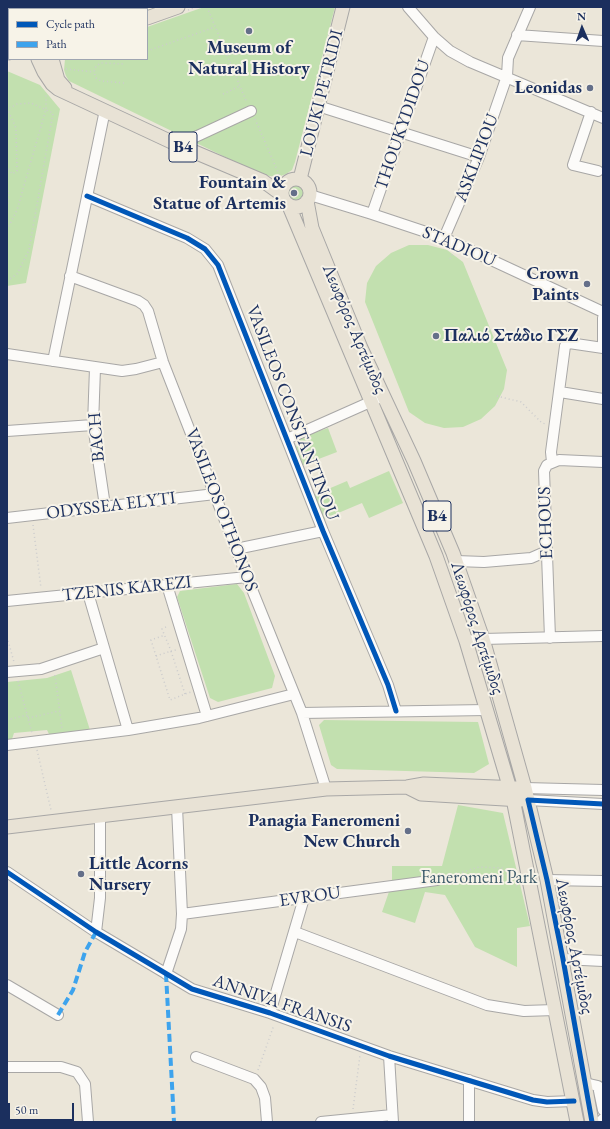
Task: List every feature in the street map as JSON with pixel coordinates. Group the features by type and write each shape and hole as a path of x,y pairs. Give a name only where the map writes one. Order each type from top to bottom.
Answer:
{"main road":[{"path":"148,18 172,8"},
{"name":"LOUKI PETRIDI","path":"300,179 339,11"},
{"name":"B4","path":"38,60 52,84 58,89 263,181 282,186 282,198 289,206"},
{"name":"B4","path":"52,60 58,80 76,97"},
{"path":"282,186 291,179 300,179"},
{"name":"B4","path":"300,179 307,184 309,198"},
{"path":"289,206 301,206 309,198"},
{"name":"Λεωφόρος Αρτέμιδος","path":"309,198 312,228 436,556 466,641 512,794 577,1122"},
{"name":"Λεωφόρος Αρτέμιδος","path":"289,206 377,399 414,461 456,561 483,639 527,794 548,880 592,1122"},
{"path":"7,827 326,789 407,787 424,784 512,794 527,794"}],"street":[{"path":"408,7 434,37 450,51 470,62 507,76 603,118"},
{"name":"ASKLIPIOU","path":"444,238 479,157 507,76 508,58 530,7"},
{"path":"517,35 603,41"},
{"name":"THOUKYDIDOU","path":"372,214 434,37"},
{"path":"318,106 479,157"},
{"path":"52,361 105,110"},
{"path":"178,144 251,111"},
{"path":"591,112 573,165 598,170"},
{"name":"VASILEOS CONSTANTINOU","path":"87,196 187,238 205,249 218,265 323,531 388,685 396,711"},
{"name":"STADIOU","path":"309,198 372,214 444,238 603,312"},
{"name":"VASILEOS OTHONOS","path":"70,276 144,305 148,311 163,362 302,713 326,789"},
{"path":"603,318 603,345"},
{"path":"552,462 551,452 560,392 562,356 565,346 569,343 603,348"},
{"path":"7,354 95,368 129,370 163,362"},
{"name":"BACH","path":"95,368 93,425 105,506"},
{"path":"560,392 603,399"},
{"path":"287,439 377,399"},
{"path":"7,431 93,425"},
{"name":"ECHOUS","path":"550,638 544,471 547,465 559,460 603,462"},
{"name":"ODYSSEA ELYTI","path":"7,518 215,494"},
{"path":"236,549 323,531"},
{"path":"456,561 484,562 531,558 547,551"},
{"name":"TZENIS KAREZI","path":"7,600 247,577"},
{"path":"166,585 207,716"},
{"path":"88,592 128,730"},
{"path":"466,641 483,639 603,636"},
{"path":"14,675 41,669 104,648"},
{"path":"7,745 33,737 62,738 128,730 207,716 294,694"},
{"path":"302,713 486,710"},
{"path":"527,794 603,790"},
{"path":"527,794 603,804"},
{"path":"166,974 181,929 182,914 177,807"},
{"path":"96,932 100,898 100,817"},
{"name":"ANNIVA FRANSIS","path":"7,872 96,932 192,989 274,1014 389,1056 533,1100 547,1102 574,1101"},
{"name":"EVROU","path":"182,914 437,880"},
{"path":"548,880 603,881"},
{"path":"274,1014 304,898"},
{"path":"295,932 487,1005 524,1012 555,1010"},
{"path":"563,960 603,961"},
{"path":"7,986 58,1015"},
{"path":"321,1122 352,1119 393,1118 389,1056"},
{"path":"196,1057 254,1079 261,1087 265,1098 267,1122"},
{"path":"7,1068 61,1067 77,1072 85,1084 88,1122"},
{"path":"469,1080 469,1122"},
{"path":"585,1083 598,1086 603,1110"},
{"path":"600,1122 603,1119"}],"path":[{"path":"207,7 282,186"},
{"path":"148,51 215,27"},
{"path":"124,83 102,81 96,78 94,72 96,66 101,63 125,64"},
{"path":"62,68 94,72"},
{"path":"223,94 240,86"},
{"path":"7,230 17,210 46,109 46,90"},
{"path":"7,166 12,174 17,172 16,128 8,108 17,104 31,103 53,113 29,250 17,274 7,280"},
{"path":"7,187 9,194 7,210"},
{"path":"497,396 521,402 542,423 549,424"},
{"path":"31,515 42,597"},
{"path":"166,627 162,629 185,694"},
{"path":"165,635 151,640 170,700 195,691"},
{"path":"7,637 14,675 28,718 54,822"},
{"path":"156,656 180,648"},
{"path":"53,665 62,738"},
{"path":"28,718 59,711"},
{"path":"7,720 27,715"},
{"path":"437,880 479,867 503,868 510,882 519,887 525,887"},
{"path":"254,1079 274,1014"},
{"path":"352,1119 362,1046"}],"green space":[{"path":"204,7 335,7 292,170 278,177 262,175 69,81 64,70 65,60 148,60 148,27"},
{"path":"7,71 40,85 60,109 26,283 7,286"},
{"name":"Fountain & Statue of Artemis","path":"294,182 298,183 304,189 304,197 298,203 294,204 290,203 284,197 283,193 284,189 290,183"},
{"name":"Παλιό Στάδιο ΓΣΖ","path":"409,245 428,245 447,250 463,262 507,370 504,389 495,406 481,419 463,427 444,428 425,423 409,412 365,302 367,283 376,266 391,253"},
{"path":"328,428 337,452 303,465 296,447 301,437"},
{"path":"389,471 403,503 369,518 362,503 324,519 314,495 347,481 350,488"},
{"path":"237,584 244,593 275,676 272,688 218,702 210,698 177,597 180,591"},
{"path":"71,670 90,730 50,736 47,730 14,733 12,739 7,740 7,682 47,678"},
{"path":"324,720 478,722 489,764 474,773 337,769 331,765 319,725"},
{"name":"Faneromeni Park","path":"458,805 503,813 530,926 517,928 517,967 475,947 445,895 425,892 415,923 382,912 392,883 392,866 442,866"}],"marked path":[{"path":"58,1015 73,990 85,952 96,932"},
{"path":"166,974 174,1122"}],"cycle path":[{"path":"87,196 187,238 205,249 218,265 323,531 388,685 396,711"},
{"path":"592,1122 563,959 547,880 528,800 603,804"},
{"path":"7,872 96,932 192,989 270,1013 389,1056 533,1100 547,1102 574,1101"}],"place":[{"name":"Museum of Natural History","path":"249,31"},
{"name":"Leonidas","path":"590,88"},
{"name":"Fountain & Statue of Artemis","path":"294,193"},
{"name":"Crown Paints","path":"587,284"},
{"name":"Παλιό Στάδιο ΓΣΖ","path":"436,336"},
{"name":"Panagia Faneromeni New Church","path":"408,831"},
{"name":"Little Acorns Nursery","path":"81,874"}]}
